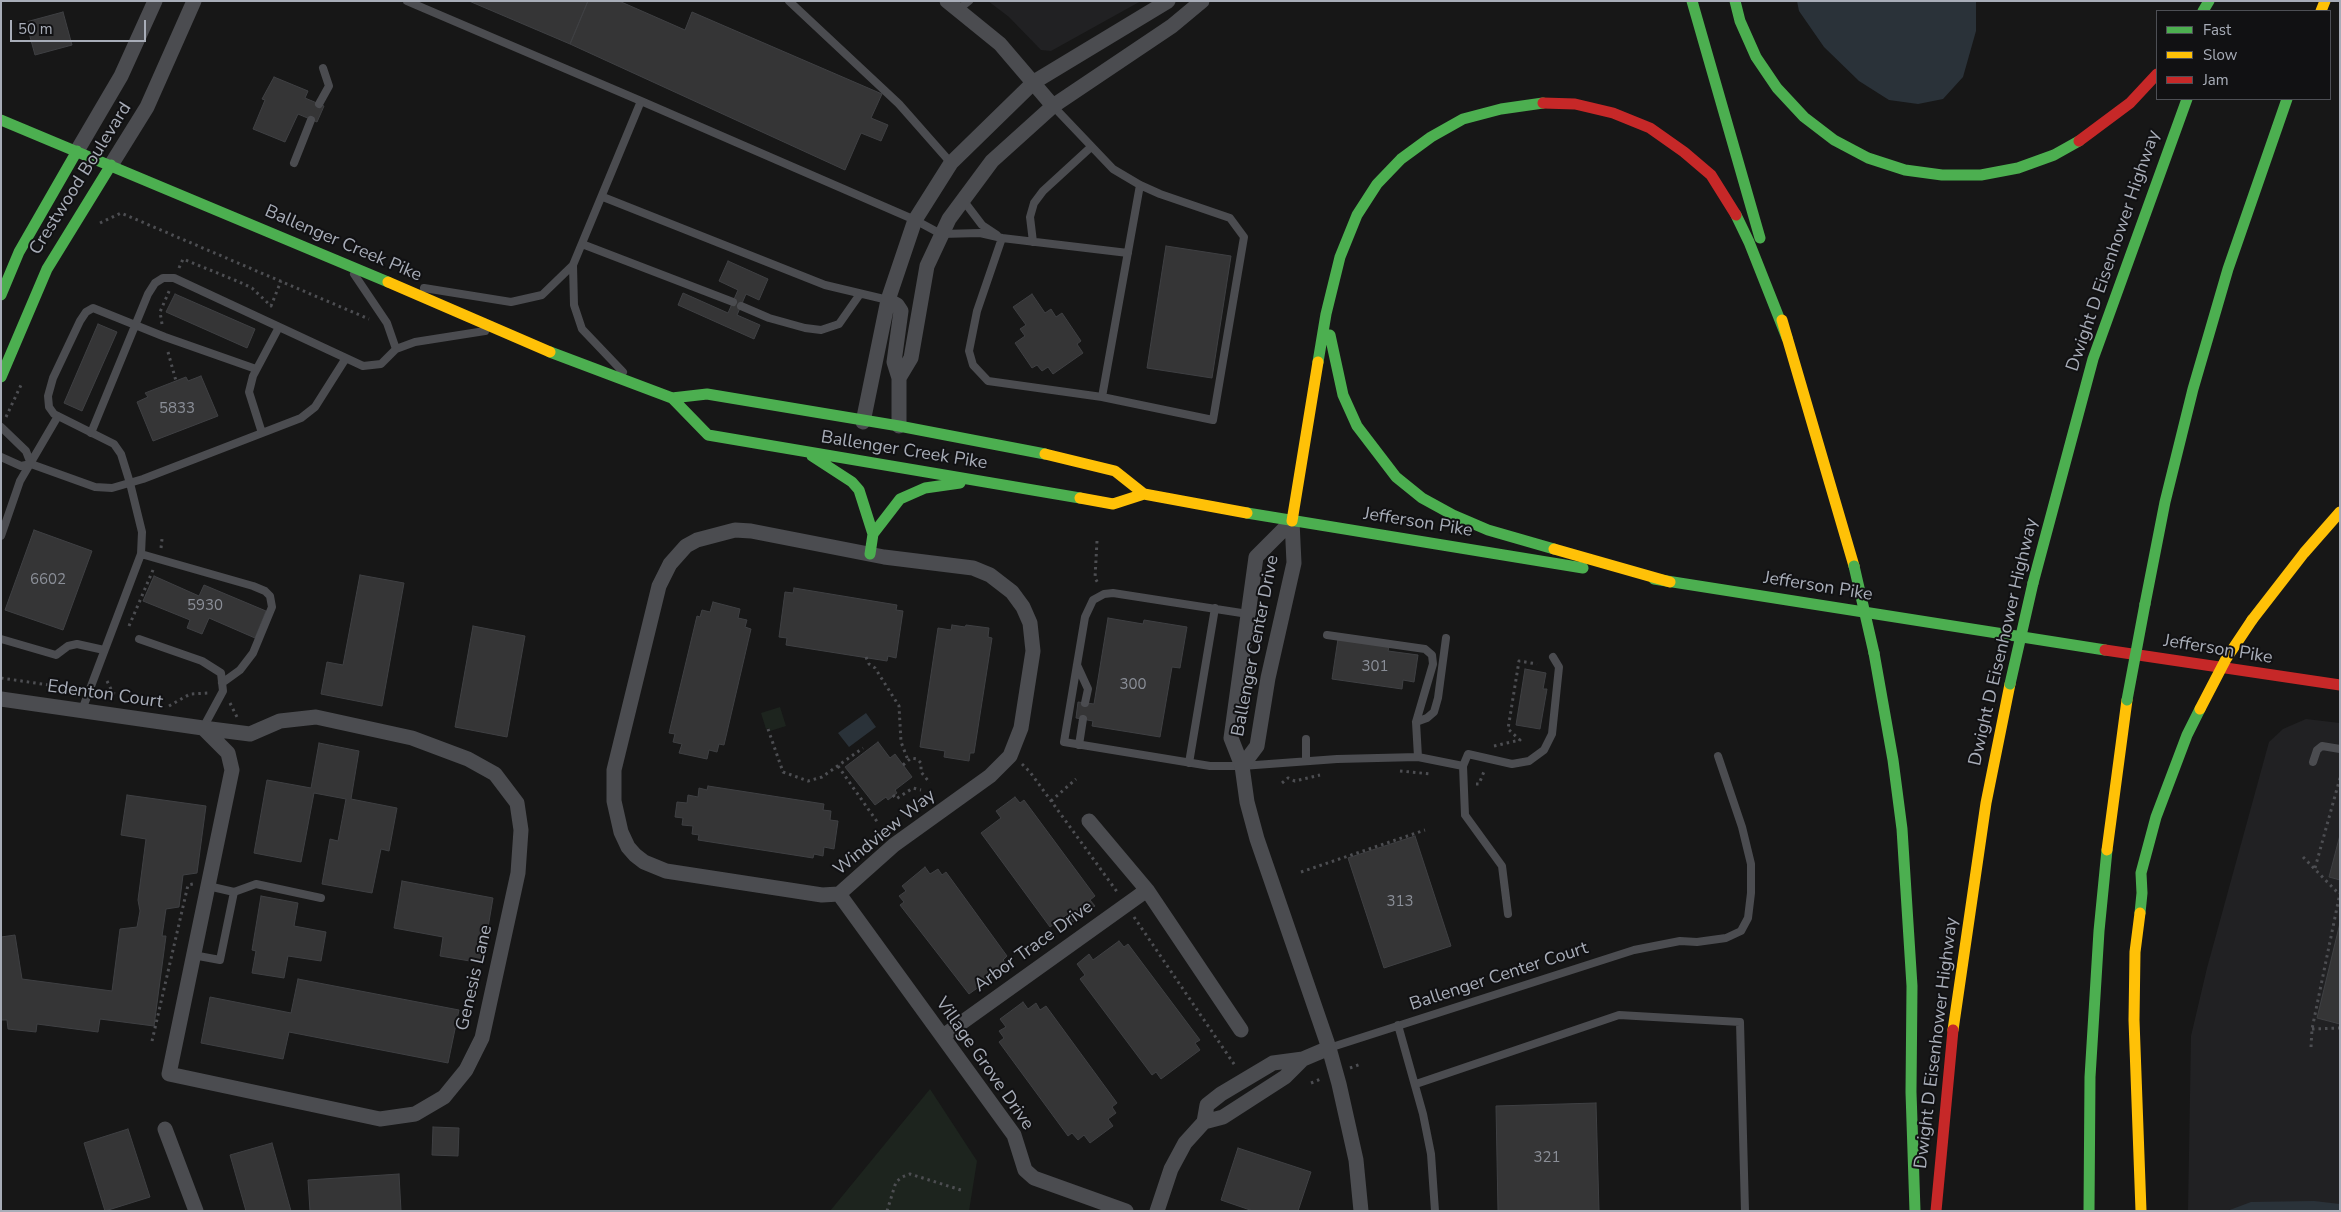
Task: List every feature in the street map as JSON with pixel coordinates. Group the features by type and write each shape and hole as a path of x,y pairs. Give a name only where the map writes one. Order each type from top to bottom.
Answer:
{"main road":[{"path":"1692,1 1741,166 1787,338 1854,566 1874,653 1893,760 1907,898 1912,986 1911,1092 1915,1211"},
{"path":"1735,1 1740,21 1756,57 1777,88 1804,117 1834,140 1868,158 1904,170 1942,175 1981,175 2018,168 2054,155 2091,134 2130,102 2156,75"},
{"name":"Dwight D Eisenhower Highway","path":"1936,1211 1949,1061 1966,934 1986,803 2010,684 2033,583 2093,359 2187,100"},
{"path":"2089,1211 2090,1076 2099,931 2127,700 2165,502 2193,389 2228,269 2287,100"},
{"path":"1292,521 1326,314 1340,256 1357,215 1377,184 1402,159 1431,136 1463,119 1501,109 1539,103 1575,104 1613,113 1650,128 1684,152 1710,175 1731,205 1749,242 1787,338"},
{"name":"Ballenger Creek Pike","path":"1,120 348,267 388,282 574,363 672,398 707,394 863,422 899,426 1066,458 1115,470 1144,494"},
{"name":"Crestwood Boulevard","path":"1,295 19,252 77,151"},
{"name":"Crestwood Boulevard","path":"1,377 47,269 111,165"},
{"path":"1326,314 1333,359 1343,395 1357,426 1396,477 1422,498 1453,515 1488,530 1670,582"},
{"name":"Ballenger Creek Pike","path":"672,398 708,435 900,466 1113,504 1144,494 1292,521"},
{"path":"807,452 852,482 860,490 873,534 870,554"},
{"path":"873,534 900,499 925,488 978,481"},
{"path":"2141,1211 2134,1020 2135,952 2142,893 2141,873 2156,817 2184,743 2226,659 2252,620 2304,553 2340,512"},
{"name":"Jefferson Pike","path":"1292,521 2304,681 2340,684"},
{"path":"2128,890 2141,873"},
{"path":"2088,1176 2102,1068"}],"street":[{"name":"Crestwood Boulevard","path":"77,151 121,76 155,1"},
{"name":"Crestwood Boulevard","path":"111,165 147,108 194,1"},
{"path":"863,422 888,300 915,220 951,163 1034,82 1168,1"},
{"path":"899,378 911,358 927,266 941,234 992,161 1052,106 1172,26 1202,1"},
{"path":"959,4 1000,44 1034,82 1052,106"},
{"path":"888,300 897,305 901,311 894,362 899,378 899,426"},
{"name":"Ballenger Center Drive","path":"1292,521 1256,557 1231,738 1242,766 1247,802 1257,839 1329,1048 1355,1152 1361,1211"},
{"name":"Ballenger Center Drive","path":"1242,766 1257,746 1268,678 1294,563 1292,521"},
{"name":"Windview Way","path":"751,530 870,554 973,568 998,580 1012,592 1023,606 1030,623 1033,651 1021,728 1010,756 990,776 894,845 839,894 822,895 666,871 644,862 628,847 621,832 614,801 614,770 659,586 670,564 686,546 697,540 726,531 751,530"},
{"name":"Edenton Court","path":"1,699 203,728"},
{"name":"Genesis Lane","path":"316,717 412,738 468,759 494,774 518,803 520,830 518,873 482,1038 466,1070 444,1097 415,1114 380,1119 168,1074 193,955 201,885 232,770 228,754 203,728 250,734 280,721 316,717"},
{"path":"1089,821 1146,890 1241,1030"},
{"name":"Arbor Trace Drive","path":"943,1036 1146,890"},
{"name":"Village Grove Drive","path":"839,894 1014,1135 1025,1170 1034,1178 1126,1211"},
{"path":"1157,1211 1171,1169 1186,1143 1204,1122 1223,1117 1285,1077 1303,1059 1329,1048"},
{"path":"165,1129 196,1211"}],"lane":[{"path":"407,1 915,220 941,234 980,233 1002,238 1128,253"},
{"path":"789,1 899,104 951,163"},
{"path":"319,104 329,86 323,68"},
{"path":"388,282 510,302 542,294 573,265 603,198 641,101"},
{"path":"1002,238 977,311 969,351 973,365 988,381 1102,397 1213,420 1244,237 1230,218 1140,185 1113,169 1052,106"},
{"path":"294,162 312,120"},
{"path":"1033,242 1030,217 1034,203 1043,191 1091,147"},
{"path":"1102,397 1140,185"},
{"path":"603,198 825,285 888,300"},
{"path":"963,200 982,225 1002,238"},
{"path":"582,244 733,302"},
{"path":"573,265 574,305 582,329 634,385"},
{"path":"348,267 387,323 396,349"},
{"path":"91,433 155,283 163,278 174,278 363,366 381,364 396,349 415,342 495,329"},
{"path":"741,306 769,318 820,330 839,324 860,294"},
{"path":"82,710 141,554 142,532 121,454 114,444 58,416 49,407 48,396 57,370 80,321 86,312 93,308 165,337 256,369"},
{"path":"262,433 249,392 256,369 279,327"},
{"path":"1,457 21,466 31,464 95,487 112,488 130,483 301,418 315,407 346,358"},
{"path":"1,536 20,481 58,416"},
{"path":"1,427 26,451 31,464"},
{"path":"141,554 253,586 265,591 270,596 272,606 252,653 240,670 222,683"},
{"path":"1248,614 1113,593 1104,594 1093,600 1085,617 1064,742 1210,766 1418,758 1463,766"},
{"path":"1189,763 1215,608"},
{"path":"1327,635 1425,649 1432,656 1433,664 1416,722 1418,758"},
{"path":"1,638 56,656 68,646 77,644 104,650"},
{"path":"1416,722 1428,718 1434,712 1438,698 1446,638"},
{"path":"139,639 202,661 220,673 223,691 203,728"},
{"path":"1508,914 1502,866 1465,815 1463,766 1468,754 1512,764 1529,761 1544,750 1552,734 1560,667 1552,657"},
{"path":"1077,665 1088,689 1086,703"},
{"path":"1079,745 1083,719"},
{"path":"1306,739 1306,762"},
{"path":"2313,762 2317,750 2322,746 2340,748"},
{"name":"Ballenger Center Court","path":"1329,1048 1634,950 1680,940 1697,942 1726,938 1741,931 1748,918 1751,893 1751,864 1742,827 1718,756"},
{"path":"201,885 234,892 256,884 320,898"},
{"path":"193,955 220,960 234,892"},
{"path":"1416,1084 1619,1015 1740,1022 1745,1211"},
{"path":"1398,1025 1416,1084 1431,1154 1435,1211"}],"path":[{"path":"126,635 152,572 160,559 162,539"},
{"path":"1097,541 1096,578 1104,594"},
{"path":"866,657 899,706 901,742 908,760"},
{"path":"1,678 113,693 121,698 130,700"},
{"path":"107,680 113,693"},
{"path":"167,707 198,692 220,696 228,700 239,723 234,732"},
{"path":"768,729 781,768 788,775 808,781 838,766 863,748"},
{"path":"903,765 908,760 915,758 920,761 921,772 930,784"},
{"path":"838,766 878,823"},
{"path":"2315,868 2340,778"},
{"path":"1051,801 1076,779"},
{"path":"893,796 896,799 916,787 921,790"},
{"path":"1301,872 1425,830"},
{"path":"2303,857 2339,893 2312,1029 2312,1047"},
{"path":"152,1041 188,886 201,885"},
{"path":"2312,1029 2340,1028"},
{"path":"887,1211 896,1182 910,1174 961,1190"}],"shaded area":[{"path":"988,1 1141,1 1051,51 1041,50 1009,17"},
{"path":"1797,1 1976,1 1976,31 1963,77 1943,99 1918,104 1889,100 1859,81 1824,47 1799,11"},
{"path":"780,707 786,726 770,731 769,728 766,729 761,713"},
{"path":"866,713 876,727 849,747 838,733"},
{"path":"2306,719 2340,723 2340,1211 2188,1211 2191,1036 2207,968 2269,742 2283,729"},
{"path":"930,1089 977,1161 969,1211 830,1211"},
{"path":"2314,1201 2340,1204 2340,1211 2227,1211 2251,1202"}],"building":[{"path":"469,1 588,1 570,44"},
{"path":"588,1 619,1 685,30 692,12 882,94 871,118 888,125 881,141 861,133 845,170 570,44"},
{"path":"63,12 72,45 35,55 26,22"},
{"path":"274,77 308,91 305,98 324,106 317,122 298,114 285,142 253,129 265,100 262,99"},
{"path":"1166,246 1231,256 1212,378 1147,368"},
{"path":"728,261 768,279 759,300 746,294 737,315 760,325 754,339 678,305 683,293 728,313 738,290 719,281"},
{"path":"175,294 255,329 247,348 166,312"},
{"path":"1032,294 1045,313 1051,309 1056,317 1062,313 1081,341 1077,344 1083,353 1053,374 1048,367 1042,371 1037,365 1032,368 1015,343 1025,336 1020,329 1026,325 1013,307"},
{"path":"98,324 117,332 82,411 64,403"},
{"path":"201,376 218,416 153,441 137,402 148,397 145,393 186,377 188,381"},
{"path":"34,530 92,551 63,630 5,610"},
{"path":"360,575 404,583 382,706 321,694 327,662 343,665"},
{"path":"154,576 199,596 204,585 266,611 255,638 209,618 202,634 187,628 190,620 143,601"},
{"path":"794,588 897,605 896,610 903,611 896,658 888,656 887,661 786,645 787,638 779,637 785,592 793,593"},
{"path":"713,602 740,609 738,618 747,620 745,627 751,629 724,745 719,744 717,752 709,750 707,759 679,753 682,744 673,742 675,734 669,733 697,616 700,617 702,610 710,612"},
{"path":"1108,618 1143,624 1144,620 1187,627 1180,668 1172,667 1160,737 1092,726 1093,721 1076,718 1078,702 1094,704"},
{"path":"952,625 989,628 988,637 992,638 974,753 970,753 969,761 944,757 945,751 920,747 938,628 951,630"},
{"path":"473,626 525,636 507,737 455,727"},
{"path":"1338,639 1389,647 1388,651 1418,655 1414,682 1403,680 1402,689 1332,679"},
{"path":"1525,669 1546,673 1543,689 1547,689 1540,729 1516,725"},
{"path":"878,742 890,758 895,754 912,777 895,790 897,793 888,800 886,797 875,805 845,767"},
{"path":"319,743 359,751 351,799 397,808 389,851 381,849 372,893 322,884 330,839 338,841 346,799 314,793 301,862 254,853 267,780 311,788"},
{"path":"708,786 824,804 823,810 831,811 830,820 838,821 834,849 824,847 823,856 814,854 813,858 698,840 699,835 692,834 693,826 682,825 683,818 675,817 677,802 687,803 688,795 698,797 699,788 707,790"},
{"path":"127,795 206,806 197,873 183,875 179,907 166,909 162,936 166,936 154,1026 100,1019 98,1032 37,1024 36,1032 8,1029 7,1020 1,1020 1,937 15,935 22,979 112,991 120,929 137,927 140,911 138,900 146,839 121,835"},
{"path":"1015,797 1020,803 1024,800 1095,896 1090,900 1095,906 1073,922 1068,914 1050,927 981,833 1001,818 996,811"},
{"path":"2340,835 2340,880 2329,877"},
{"path":"1415,836 1451,946 1384,968 1348,858"},
{"path":"925,867 930,874 938,869 942,875 946,872 1007,956 1003,960 1008,966 969,994 900,905 904,902 899,896 906,891 902,886"},
{"path":"402,881 493,898 482,963 440,956 443,937 394,928"},
{"path":"261,896 298,903 294,926 326,932 321,961 288,956 284,978 252,973 256,951 252,950"},
{"path":"2340,923 2340,1024 2317,1018"},
{"path":"1119,941 1124,947 1128,944 1200,1040 1195,1043 1200,1050 1161,1079 1156,1072 1152,1075 1080,979 1085,975 1077,964 1089,954 1093,960"},
{"path":"298,979 459,1010 448,1063 289,1032 283,1059 201,1043 210,997 291,1013"},
{"path":"1023,1002 1028,1009 1036,1003 1040,1010 1046,1006 1117,1103 1112,1107 1116,1113 1108,1119 1113,1126 1090,1143 1084,1135 1078,1140 1072,1133 1068,1136 999,1042 1004,1038 999,1031 1006,1027 1000,1019"},
{"path":"1596,1103 1599,1211 1498,1211 1496,1106"},
{"path":"433,1127 459,1128 458,1156 432,1155"},
{"path":"128,1129 150,1197 105,1211 84,1143"},
{"path":"272,1143 291,1211 246,1211 230,1155"},
{"path":"1238,1148 1311,1172 1298,1211 1253,1211 1221,1200"},
{"path":"399,1174 401,1211 310,1211 308,1180"}],"traffic: fast":[{"path":"1692,1 1760,238"},
{"path":"1735,1 1740,21 1756,57 1777,88 1804,117 1834,140 1868,158 1905,170 1942,175 1981,175 2018,168 2054,155 2079,141"},
{"path":"2204,10 2209,1"},
{"path":"2033,583 2093,359 2187,100"},
{"path":"2145,604 2165,502 2193,389 2228,269 2287,100"},
{"path":"1318,362 1326,314 1340,257 1357,215 1377,184 1401,159 1431,137 1463,119 1501,109 1543,103"},
{"path":"1,120 388,282"},
{"path":"1,295 19,252 77,151"},
{"path":"1,377 47,269 111,165"},
{"path":"1736,215 1749,242 1787,338"},
{"path":"1330,335 1343,395 1357,426 1396,477 1422,498 1453,515 1488,530 1554,549"},
{"path":"550,352 672,398 707,394 899,426 1045,454"},
{"path":"672,398 708,435 1080,498"},
{"path":"812,456 852,482 859,490 873,534 870,554"},
{"path":"873,534 900,499 925,488 960,483"},
{"path":"1247,513 1583,568"},
{"path":"1854,566 1874,653"},
{"path":"1654,579 2105,650"},
{"path":"2010,684 2033,583"},
{"path":"2127,700 2145,604"},
{"path":"1874,653 1893,760 1902,829 1912,986 1911,1092 1915,1211"},
{"path":"2140,913 2141,873 2156,817 2187,735 2200,709"},
{"path":"2089,1211 2090,1077 2099,931 2107,850"}],"traffic: slow":[{"path":"2321,10 2325,1"},
{"path":"388,282 550,352"},
{"path":"1782,320 1854,566"},
{"path":"1292,521 1318,362"},
{"path":"1045,454 1115,471 1144,494 1247,513"},
{"path":"1080,498 1113,504 1144,494"},
{"path":"2252,620 2304,553 2340,512"},
{"path":"1554,549 1670,582"},
{"path":"2200,709 2226,659 2252,620"},
{"path":"1953,1030 1986,803 2010,684"},
{"path":"2107,850 2127,700"},
{"path":"2140,913 2135,952 2134,1020 2141,1211"}],"traffic: jam":[{"path":"2079,141 2130,103 2156,75"},
{"path":"1543,103 1575,104 1613,113 1650,128 1684,152 1711,175 1736,215"},
{"path":"2105,650 2340,685"},
{"path":"1936,1211 1953,1030"}]}
